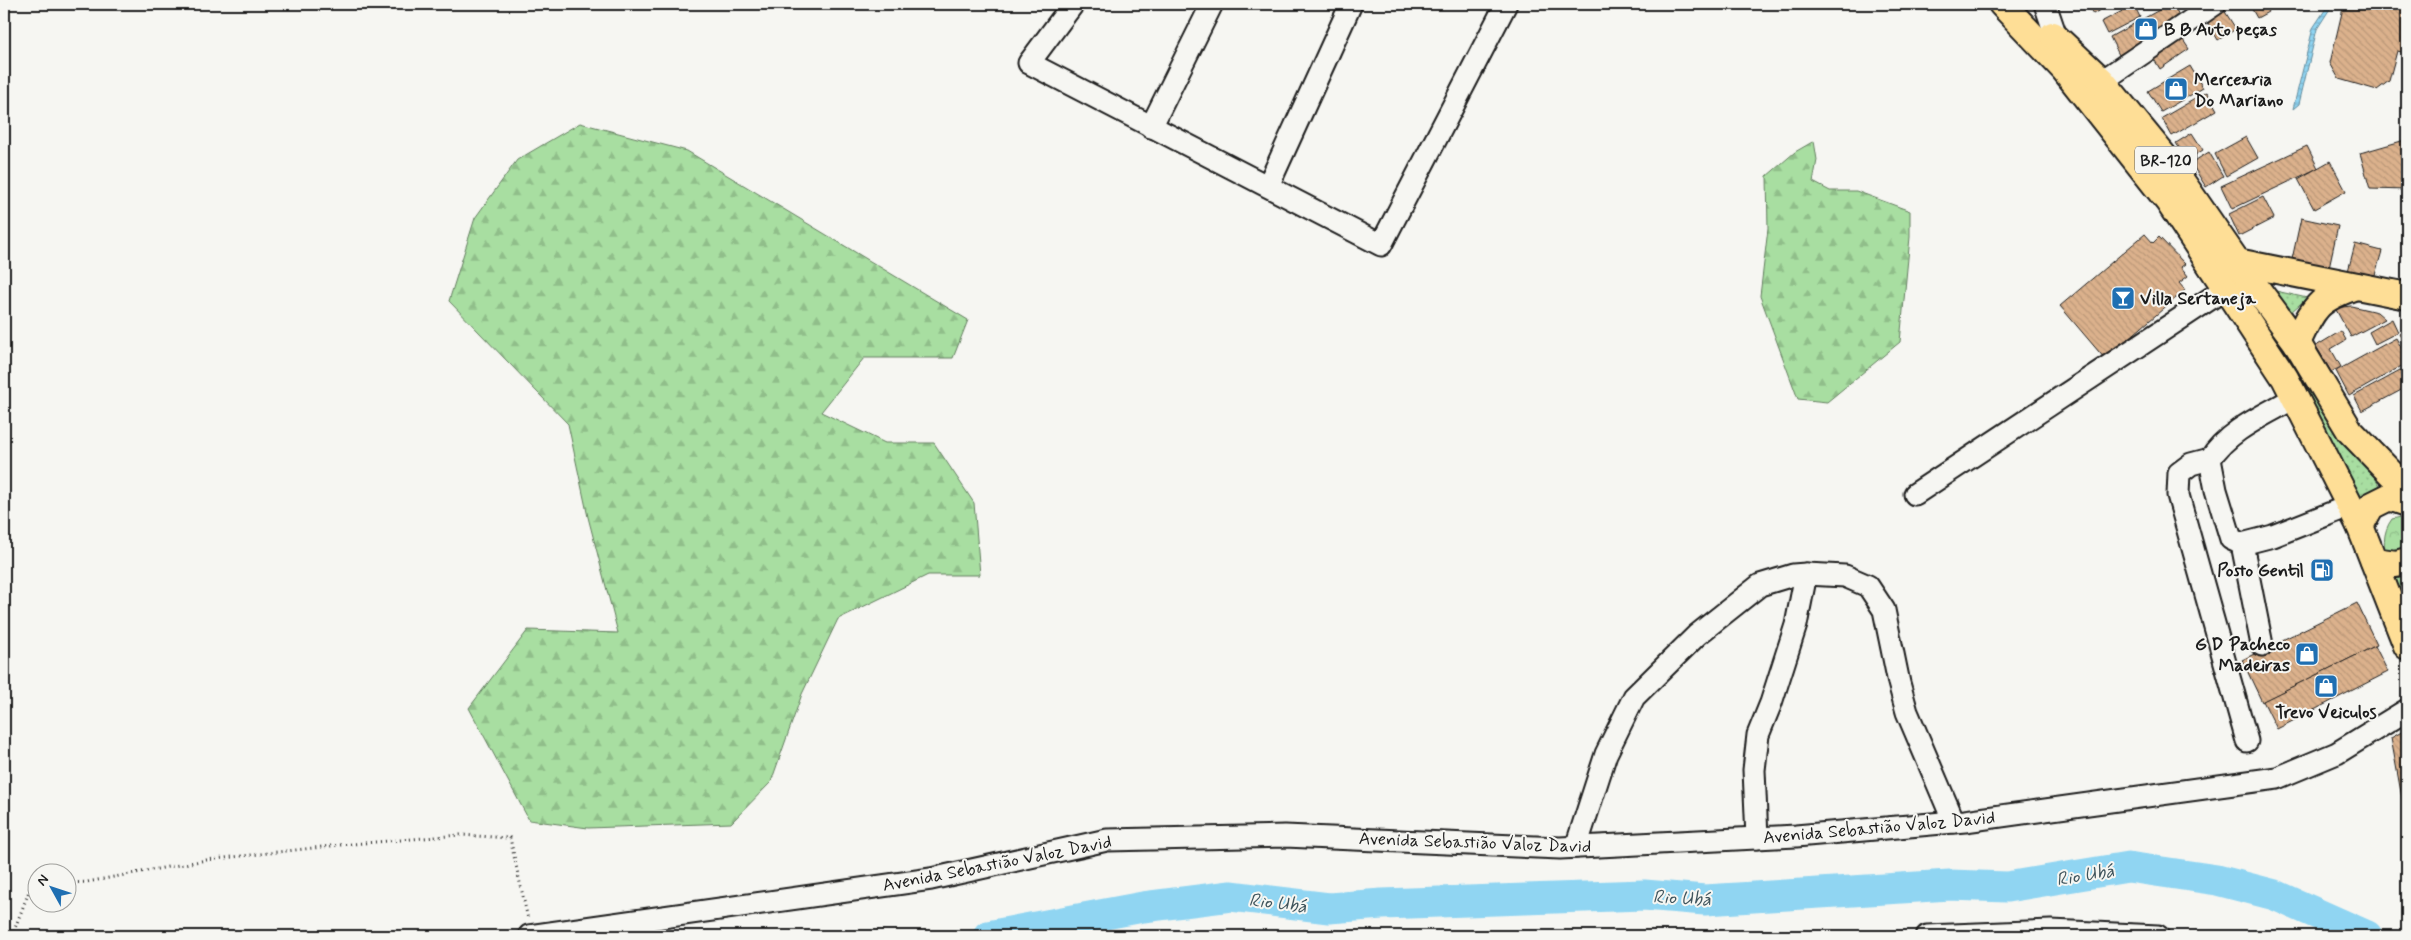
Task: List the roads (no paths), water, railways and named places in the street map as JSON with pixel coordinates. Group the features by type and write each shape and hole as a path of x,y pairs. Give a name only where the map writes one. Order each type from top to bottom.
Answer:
{"main road":[{"name":"BR-120","path":"2002,4 2064,69 2169,202 2285,378 2355,516"},
{"name":"BR-120","path":"2008,4 2058,38 2102,81 2166,160 2236,262 2298,342 2350,431 2407,490"},
{"path":"2169,202 2217,252 2236,262 2407,296"},
{"path":"2298,342 2309,316 2321,301 2356,286"},
{"path":"2407,503 2389,497 2355,516 2407,646"},
{"path":"2374,561 2396,564 2407,561"}],"street":[{"path":"1074,4 1029,63 1381,245 1506,4"},
{"path":"1151,126 1212,4"},
{"path":"1268,186 1351,4"},
{"path":"2044,4 2058,38 2064,69"},
{"path":"2102,81 2215,4"},
{"path":"1916,494 2225,289"},
{"path":"2294,398 2219,444 2210,459 2225,525 2231,539 2242,544 2355,516"},
{"path":"2210,459 2191,464 2178,473 2178,495 2247,741"},
{"path":"2242,544 2262,645"},
{"path":"1576,847 1606,754 1634,696 1697,635 1760,584 1793,574 1845,576 1868,586 1884,610 1907,712 1954,822"},
{"path":"1757,838 1754,770 1758,735 1796,625 1806,574"},
{"name":"Avenida Sebastião Valoz David","path":"530,936 931,880 1107,840 1285,836 1576,847 1757,838 1954,822 2277,778 2338,753 2407,710"},
{"path":"1927,936 2051,931 2158,936"}],"water":[{"path":"2329,4 2333,4 2317,29 2299,104 2293,109 2313,28"}],"waterway":[{"name":"Rio Ubá","path":"988,936 1143,907 1231,896 1329,908 1382,904 1644,895 1705,900 1950,885 2007,887 2128,867 2217,880 2275,895 2367,936"}],"place":[{"name":"B B Auto peças","path":"2146,29"},
{"name":"Mercearia Do Mariano","path":"2176,89"},
{"name":"Villa Sertaneja","path":"2123,298"},
{"name":"Posto Gentil","path":"2322,570"},
{"name":"G D Pacheco Madeiras","path":"2307,654"},
{"name":"Trevo Veiculos","path":"2326,686"}]}
